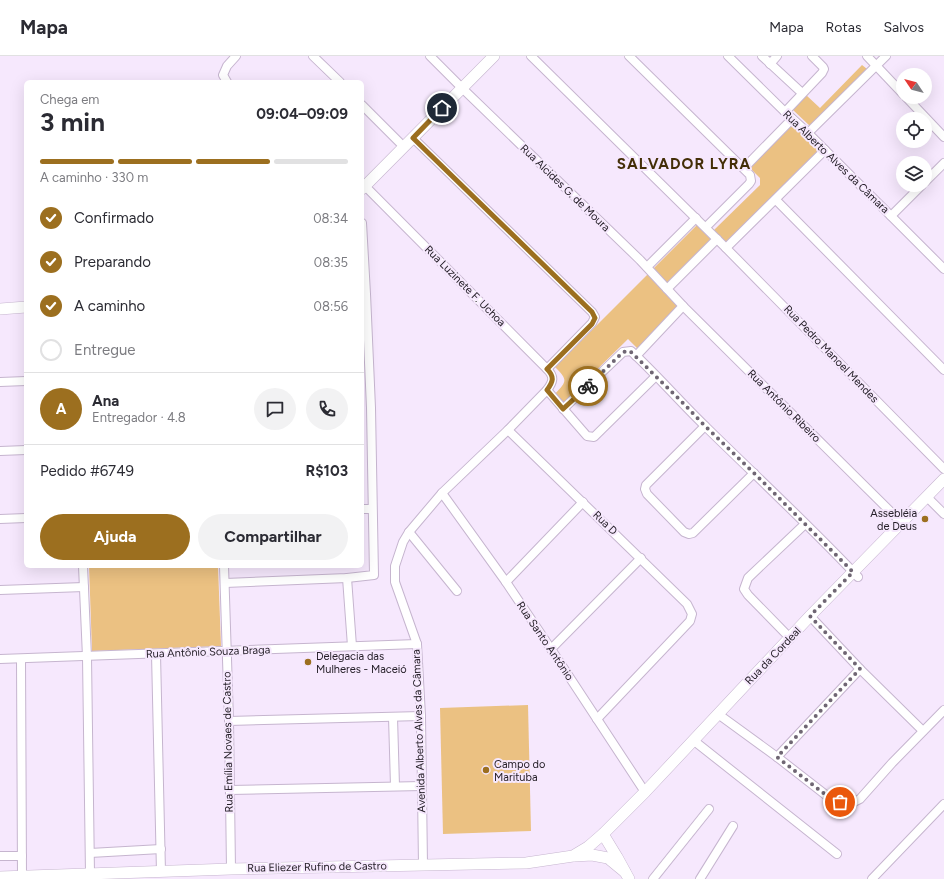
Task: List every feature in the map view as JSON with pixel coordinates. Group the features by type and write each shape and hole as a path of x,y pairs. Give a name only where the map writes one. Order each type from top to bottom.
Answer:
{"street":[{"path":"226,80 223,75 227,66 236,56"},
{"path":"313,56 338,80"},
{"name":"Rua Alcides G. de Moura","path":"430,56 647,267 667,289"},
{"path":"364,187 494,56"},
{"name":"Rua Pedro Manoel Mendes","path":"531,56 706,227 944,469"},
{"path":"629,56 750,175 751,181 749,184 706,227"},
{"name":"Rua Alberto Alves da Câmara","path":"728,56 784,112 826,150 943,266"},
{"path":"762,56 802,93"},
{"path":"770,64 777,56"},
{"path":"784,112 822,73 824,69 823,67 812,56"},
{"path":"867,56 896,86"},
{"path":"808,133 886,56"},
{"path":"913,104 944,137"},
{"path":"364,107 404,147"},
{"path":"744,168 792,119"},
{"path":"413,138 592,312 595,318 592,324 547,369 551,373 552,378 551,385 547,390 588,436 594,437 656,376"},
{"path":"726,248 826,150"},
{"path":"932,175 944,163"},
{"name":"Rua Luzinete F. Uchoa","path":"364,189 547,369"},
{"path":"891,216 915,192"},
{"path":"776,200 944,370"},
{"path":"647,267 696,218"},
{"path":"667,289 717,239"},
{"name":"Rua Antônio Ribeiro","path":"667,289 902,523"},
{"path":"225,583 347,578 374,575 371,408 364,294"},
{"path":"633,354 684,306"},
{"path":"0,308 24,307"},
{"path":"563,409 623,352 633,354 856,575"},
{"path":"0,382 24,380"},
{"name":"Avenida Alberto Alves da Câmara","path":"423,865 421,716 417,644 395,582 395,566 403,542 409,532 442,493 508,430 547,390"},
{"path":"705,426 646,485 645,489 647,494 684,532 689,534 693,533 754,473"},
{"name":"Rua D","path":"508,430 641,558 687,604 692,614 690,621 597,719"},
{"path":"0,451 24,450"},
{"name":"Rua da Cordeal","path":"602,834 645,792 810,616 856,575 902,523 944,479"},
{"name":"Rua Santo Antônio","path":"442,493 506,582 645,792"},
{"path":"927,497 944,514"},
{"path":"506,582 583,502"},
{"path":"364,509 372,508"},
{"path":"0,519 24,518"},
{"path":"790,638 744,589 748,578 805,524"},
{"path":"409,532 457,591"},
{"path":"551,649 641,558"},
{"path":"83,568 87,657 90,874"},
{"name":"Rua Emília Novaes de Castro","path":"224,568 229,721 231,869"},
{"path":"347,578 352,646"},
{"path":"0,590 84,587"},
{"path":"810,616 860,669 923,731"},
{"name":"Rua Antônio Souza Braga","path":"0,659 417,644"},
{"path":"156,654 161,872"},
{"path":"21,659 22,876"},
{"path":"777,757 860,669"},
{"path":"718,714 831,799 850,804 860,799 944,710"},
{"path":"229,721 421,716"},
{"path":"393,717 395,786"},
{"path":"693,740 837,854"},
{"path":"230,790 422,786"},
{"path":"872,879 944,804"},
{"path":"654,879 709,808"},
{"path":"700,879 734,826"},
{"path":"602,834 627,876"},
{"name":"Rua Eliezer Rufino de Castro","path":"0,877 231,869 526,863 573,856 588,847 602,834"},
{"path":"90,853 161,849"},
{"path":"573,856 592,855 608,858 627,876"},
{"path":"0,856 22,856"}],"shaded area":[{"path":"862,65 867,69 811,127 792,109 806,95 820,108"},
{"path":"795,122 822,149 727,244 714,230 760,185 760,178 749,167"},
{"path":"698,224 714,240 664,289 681,306 639,350 628,339 563,403 555,394 564,383 564,378 555,367"},
{"path":"89,568 218,568 221,646 92,651"},
{"name":"Campo do Marituba","path":"528,705 531,831 443,834 440,708"}],"way so far":[{"path":"588,386 623,352 630,351 853,572 810,616 860,669 777,757 831,799 840,802"}],"place":[{"name":"Assebléia de Deus","path":"925,519"},
{"name":"Delegacia das Mulheres - Maceió","path":"308,662"},
{"name":"Campo do Marituba","path":"486,770"}],"district":[{"name":"SALVADOR LYRA","path":"684,164"}],"route":[{"path":"442,108 413,138 592,312 595,318 592,324 547,369 551,373 552,378 551,385 547,390 563,409 588,386"}]}
